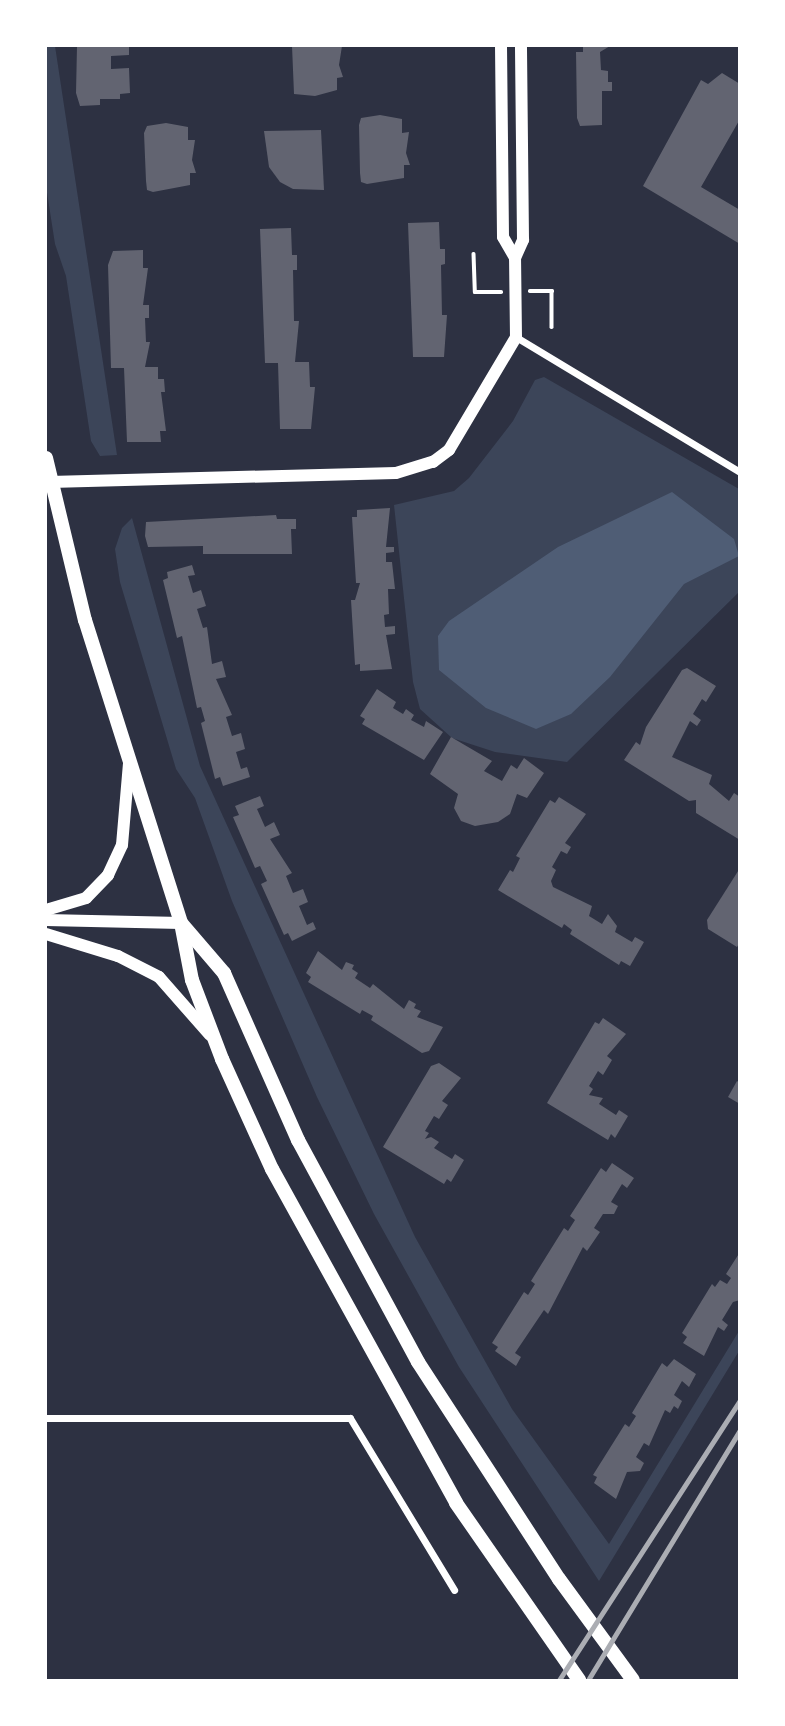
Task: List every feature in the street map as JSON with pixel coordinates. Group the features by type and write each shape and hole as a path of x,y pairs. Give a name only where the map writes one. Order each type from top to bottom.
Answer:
{"main road":[{"path":"46,458 85,620 181,923 192,980 215,1041 272,1169 457,1503 579,1681"},
{"path":"181,923 224,972 299,1140 363,1268 489,1473 633,1681"}],"street":[{"path":"501,46 503,237 515,258"},
{"path":"50,482 414,470 449,450 516,337 515,258 523,240 521,46"},
{"path":"516,337 740,472"},
{"path":"46,910 86,898 108,875 122,845 129,764"},
{"path":"46,920 181,923"},
{"path":"46,934 118,956 159,977 215,1041"},
{"path":"46,1418 350,1418 454,1590"}],"path":[{"path":"474,254 475,292"},
{"path":"552,291 552,327"}],"shaded area":[{"path":"46,46 55,46 117,455 100,456 91,441 66,276 55,244 46,186"},
{"path":"544,377 739,489 739,592 567,762 495,752 452,738 420,709 413,682 394,505 454,491 469,478 513,421 535,380"},
{"path":"672,492 734,539 739,556 684,584 610,677 571,714 536,729 486,708 439,670 438,636 449,621 558,547"},
{"path":"132,518 200,766 415,1237 512,1409 609,1544 739,1331 739,1351 599,1581 459,1367 374,1214 317,1097 232,901 195,798 176,769 120,582 115,549 122,528"}],"building":[{"path":"77,46 129,46 129,55 111,56 111,69 129,68 130,93 120,94 120,99 100,99 100,105 80,106 76,93"},
{"path":"292,46 342,46 339,65 343,77 337,78 337,90 315,96 294,94"},
{"path":"583,46 610,46 600,52 601,70 608,71 608,82 612,82 612,91 602,91 602,125 580,126 577,118 576,52 583,52"},
{"path":"722,73 740,84 740,119 701,187 740,210 740,244 643,186 701,80 708,84"},
{"path":"380,115 402,119 402,133 409,132 406,153 410,165 404,165 404,178 367,184 361,182 359,125 361,118"},
{"path":"166,123 188,127 188,140 195,140 192,160 196,173 190,173 190,185 153,192 147,190 144,133 147,126"},
{"path":"321,130 324,190 293,189 280,182 269,167 264,131"},
{"path":"439,222 440,249 445,249 445,264 441,265 442,315 447,315 444,357 413,357 408,223"},
{"path":"291,228 292,255 297,255 297,270 293,270 294,321 299,321 295,362 309,362 310,387 315,387 311,429 280,429 278,363 265,363 260,229"},
{"path":"143,250 143,268 148,268 143,305 149,305 149,318 145,318 146,342 150,342 145,367 158,367 158,379 164,379 165,392 161,392 166,431 160,431 161,442 127,442 124,368 111,368 108,265 113,251"},
{"path":"390,508 386,547 394,547 394,552 386,553 386,562 392,562 395,589 388,589 389,614 384,615 385,627 395,626 395,634 386,635 392,669 360,671 360,664 355,665 351,600 355,600 360,583 356,583 352,517 357,517 357,510"},
{"path":"276,515 277,519 296,519 296,529 291,529 292,554 203,554 203,546 148,547 145,536 146,522"},
{"path":"192,565 195,575 188,576 193,593 201,590 206,606 197,609 203,628 207,627 212,664 222,661 226,677 216,679 232,715 226,717 232,736 241,733 245,749 236,752 241,769 247,767 250,777 223,786 220,777 215,779 201,723 205,721 201,707 197,708 182,636 177,638 163,580 168,578 167,572"},
{"path":"687,668 716,686 706,702 702,699 693,714 701,720 697,726 690,721 672,757 712,775 709,784 729,801 734,793 740,797 740,840 696,813 696,800 689,801 624,760 636,742 640,745 646,727 682,670"},
{"path":"377,689 396,702 393,708 403,714 406,709 414,715 411,720 424,727 426,721 443,732 424,760 362,724 365,719 360,716"},
{"path":"451,737 492,761 484,771 502,781 511,765 517,769 524,758 544,773 527,798 517,794 510,814 498,822 475,826 461,821 454,808 458,794 430,774"},
{"path":"260,796 264,806 257,809 265,827 274,822 280,835 270,839 292,873 286,876 293,893 303,889 308,902 299,906 307,925 313,922 316,929 292,941 288,933 284,935 261,884 267,881 260,866 255,868 233,817 239,815 235,806"},
{"path":"559,797 586,814 565,843 571,847 567,854 561,851 552,867 556,870 551,881 553,887 592,906 589,916 602,924 608,914 617,926 615,932 632,942 635,937 644,942 630,966 621,961 619,965 570,934 572,930 564,924 562,928 498,890 510,870 513,872 520,858 516,856 550,800 555,803"},
{"path":"740,868 740,942 737,947 708,929 707,920"},
{"path":"318,951 342,970 346,962 354,965 352,969 358,973 355,978 370,988 373,984 404,1009 409,1000 416,1004 414,1008 421,1011 417,1017 443,1027 429,1051 422,1053 371,1020 373,1016 362,1010 360,1014 308,982 311,977 306,973"},
{"path":"603,1018 626,1034 607,1056 612,1060 603,1075 598,1071 589,1086 593,1089 589,1095 603,1098 599,1104 616,1115 619,1110 628,1116 615,1138 611,1134 608,1140 547,1103 595,1022 599,1024"},
{"path":"439,1063 461,1078 442,1101 448,1105 439,1119 434,1116 425,1131 429,1133 425,1139 431,1137 439,1142 434,1148 452,1159 455,1154 464,1160 451,1182 447,1179 444,1184 383,1147 431,1066"},
{"path":"737,1081 740,1083 740,1104 728,1097"},
{"path":"612,1163 634,1178 627,1188 622,1184 611,1202 618,1206 614,1214 603,1214 594,1228 600,1232 587,1251 583,1247 548,1314 544,1310 515,1353 521,1357 516,1366 495,1351 498,1347 492,1343 524,1292 528,1295 535,1284 531,1281 564,1228 568,1231 575,1220 570,1216 601,1168 606,1172"},
{"path":"740,1252 740,1300 733,1302 722,1320 728,1325 724,1331 718,1327 704,1356 683,1343 687,1337 682,1333 712,1284 715,1287 720,1280 727,1284 731,1278 726,1274"},
{"path":"674,1359 696,1374 689,1387 682,1381 674,1395 682,1401 678,1409 674,1406 670,1413 665,1410 649,1446 644,1443 636,1457 644,1463 640,1471 627,1472 616,1499 594,1483 597,1477 593,1475 625,1424 629,1427 636,1416 632,1413 662,1363 667,1367"}],"railway":[{"path":"559,1680 740,1400"},
{"path":"588,1680 740,1430"}]}
